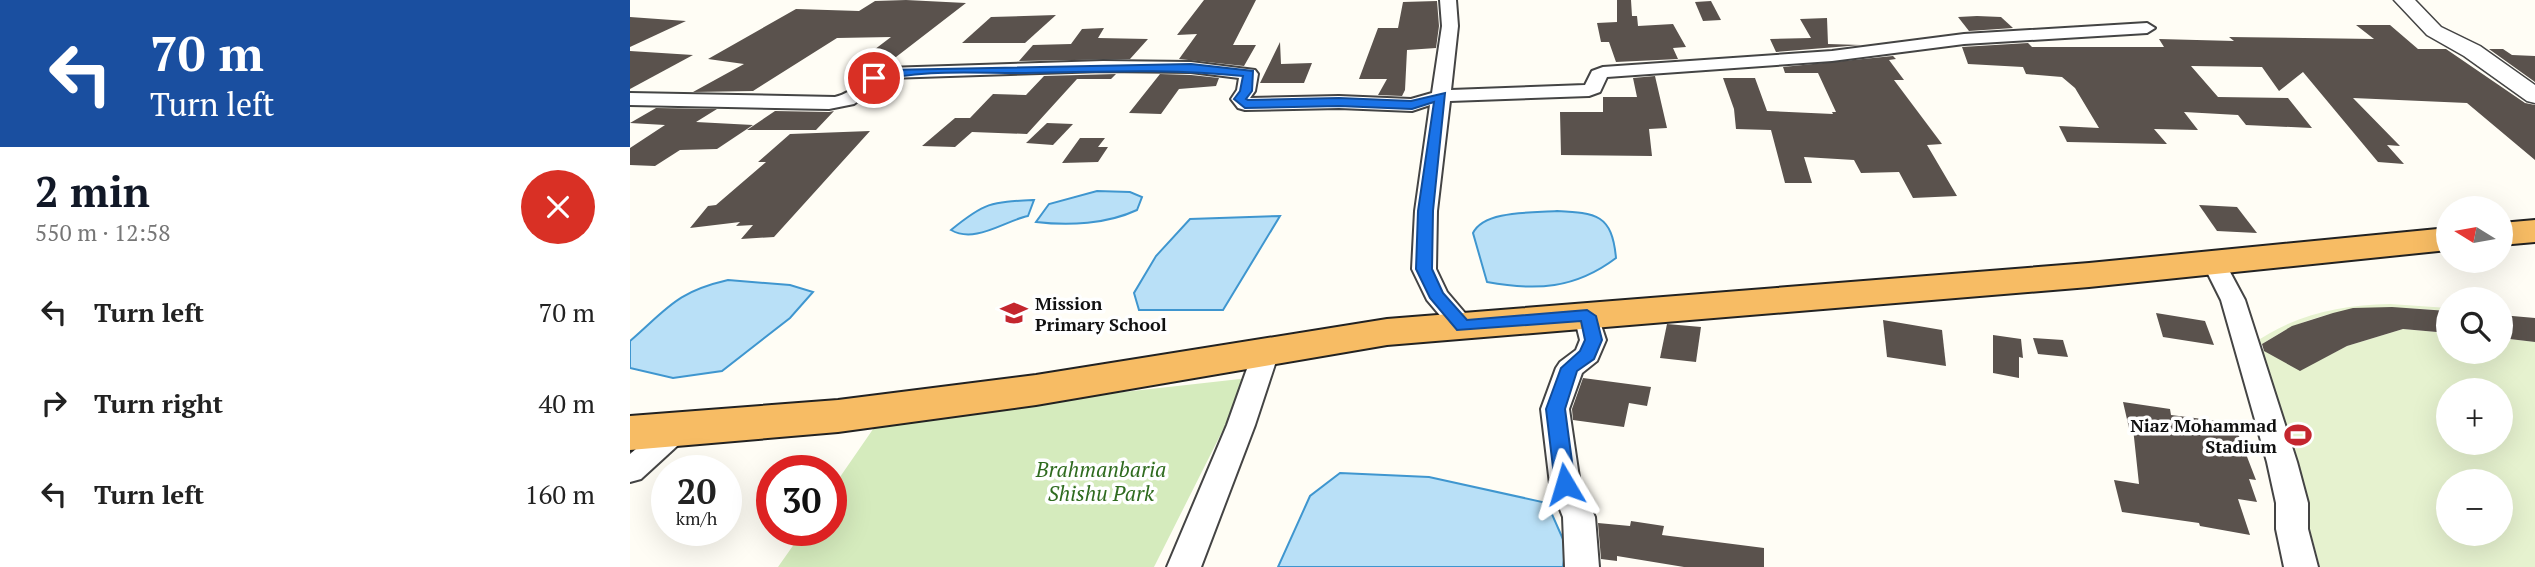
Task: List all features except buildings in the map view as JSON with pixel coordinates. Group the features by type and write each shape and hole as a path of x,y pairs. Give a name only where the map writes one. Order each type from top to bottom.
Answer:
{"highway":[{"path":"2513,233 2535,231"},
{"path":"630,433 851,415 1036,390 1387,332 2214,262 2436,240"}],"street":[{"path":"1448,0 1450,26 1426,211 1424,269 1436,295 1463,326"},
{"path":"2404,0 2434,31 2472,51 2535,96"},
{"path":"630,99 663,97 832,103 852,98 874,78 886,74 1102,66 1191,67 1249,74 1246,91 1240,99 1245,104 1339,102 1412,105 1441,96 1583,91 1593,88 1595,79 1603,72 1832,56 1964,39 2147,28"},
{"path":"2214,262 2232,300 2282,462 2292,503 2292,529 2301,567"},
{"path":"1582,567 1579,517 1565,484 1556,409 1570,368 1588,355 1593,340 1587,316"},
{"path":"1184,567 1237,436 1266,352"},
{"path":"630,471 678,429"}],"green space":[{"path":"2390,304 2436,307 2436,310 2373,308 2326,315 2303,322 2258,347 2300,370 2347,346 2403,329 2436,332 2436,364 2513,364 2513,339 2535,342 2535,567 2320,567 2282,425 2251,345 2300,319 2353,307"},
{"name":"Brahmanbaria Shishu Park","path":"1249,378 1154,567 778,567 793,546 847,546 847,467 880,419"}],"water":[{"path":"1097,191 1130,192 1142,197 1137,210 1101,221 1075,224 1036,222 1049,204"},
{"path":"1034,200 1028,216 990,230 960,234 951,230 989,205"},
{"path":"1557,211 1582,213 1600,219 1611,232 1616,258 1585,276 1554,285 1539,287 1487,282 1473,233 1479,226 1498,216"},
{"path":"1280,216 1223,310 1139,310 1134,293 1156,256 1190,219"},
{"path":"728,280 790,285 813,292 790,318 722,371 673,378 630,368 630,341 654,319 684,296"},
{"path":"1340,473 1429,477 1547,503 1566,546 1563,567 1278,567 1310,496"}],"place":[{"name":"Mission Primary School","path":"1014,313"},
{"name":"Niaz Mohammad Stadium","path":"2298,435"}],"route":[{"path":"874,78 901,72 1102,66 1191,67 1249,74 1251,76 1240,99 1241,104 1339,102 1412,105 1441,96 1426,211 1424,269 1436,295 1463,326 1587,316 1593,340 1588,355 1570,368 1556,409 1565,484"}]}
